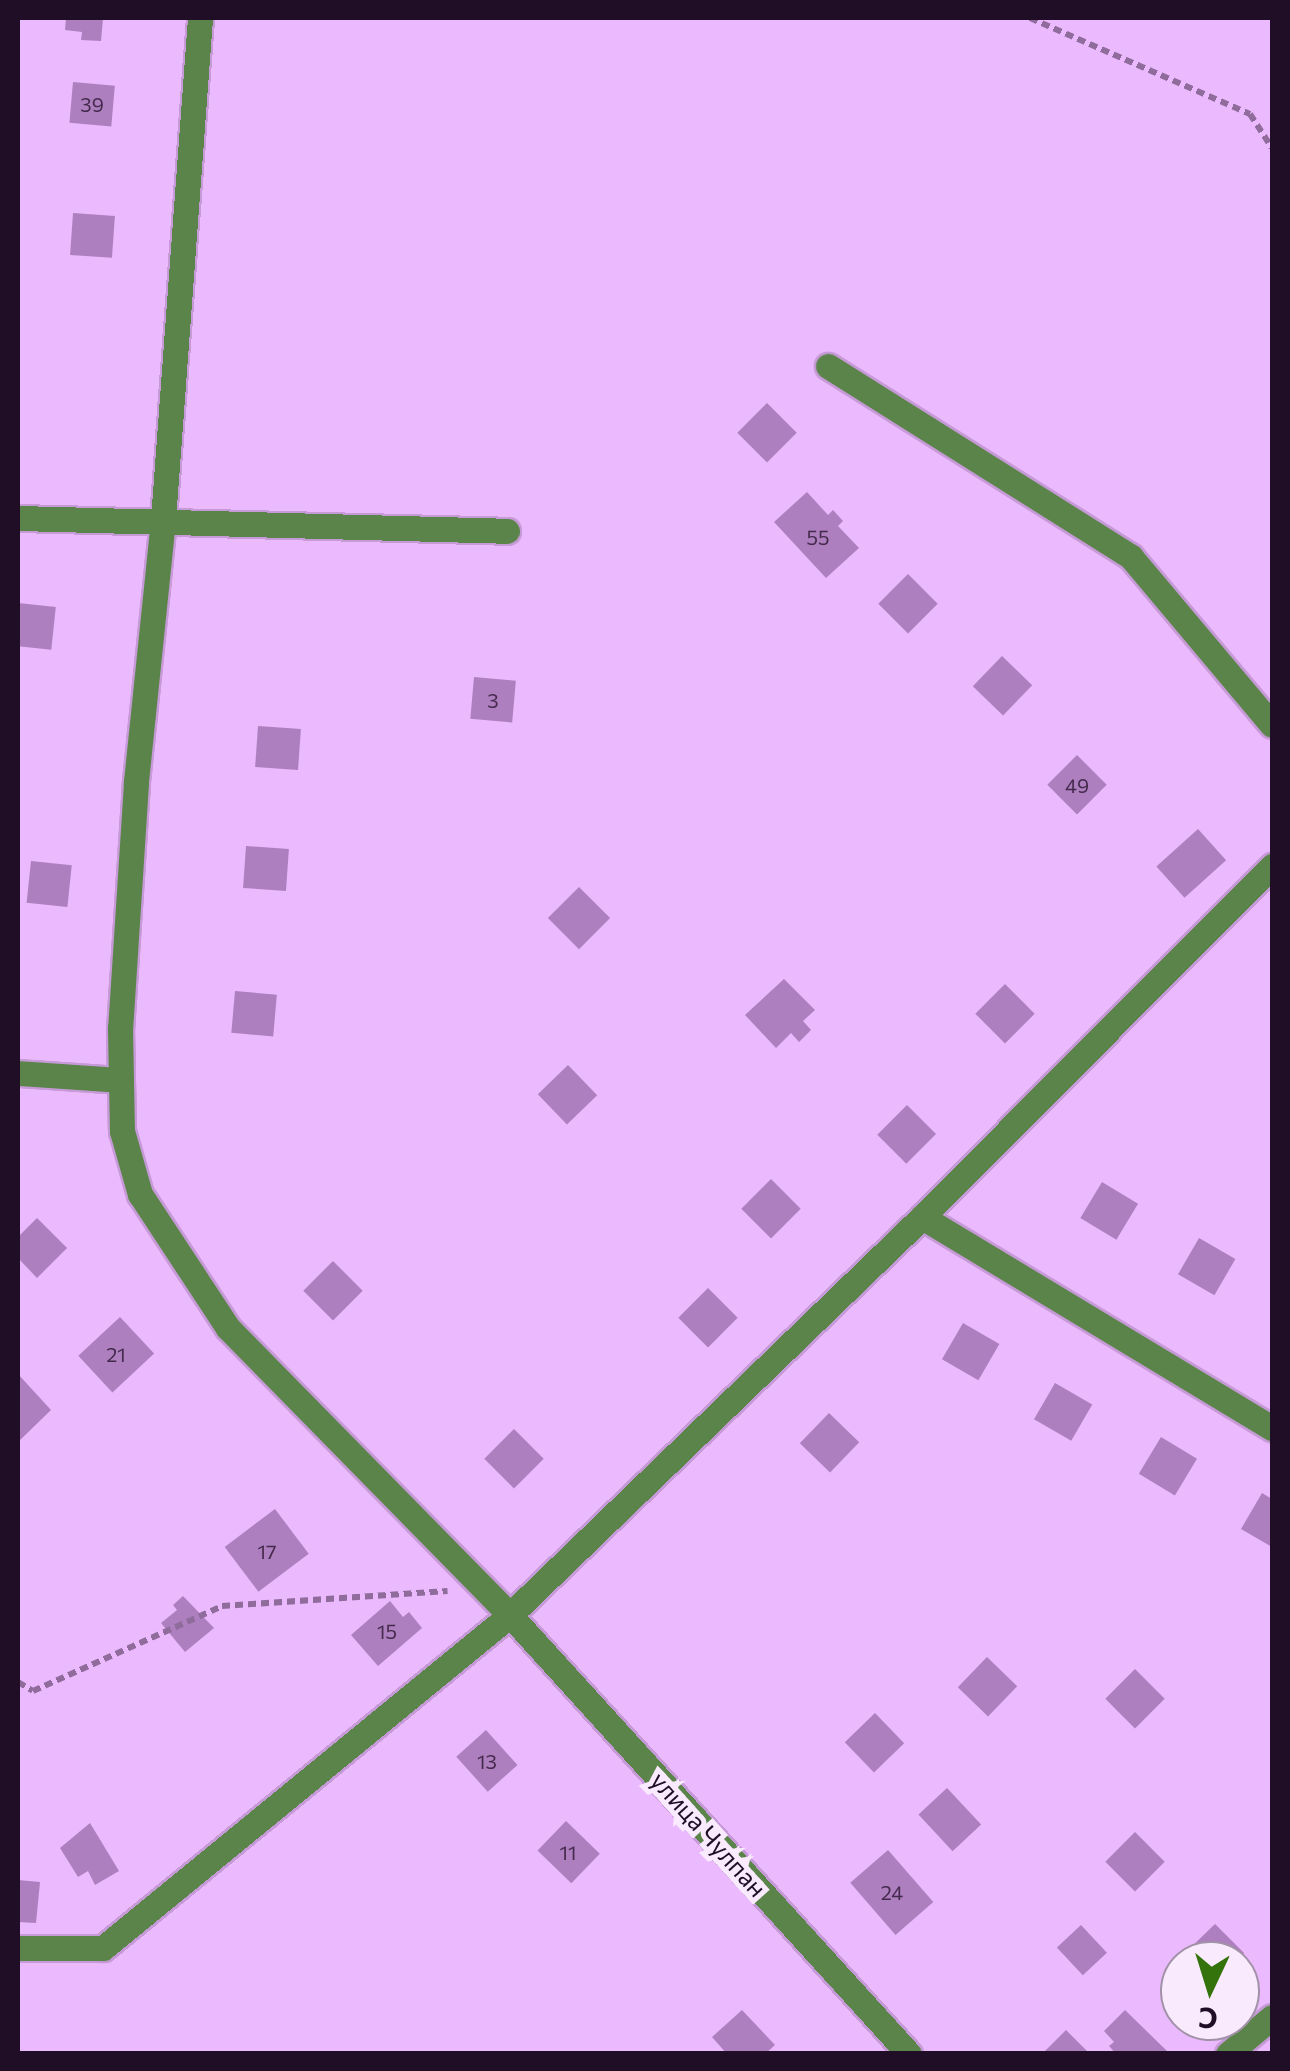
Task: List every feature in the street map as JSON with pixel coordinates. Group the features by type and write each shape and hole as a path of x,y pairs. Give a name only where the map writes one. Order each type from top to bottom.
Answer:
{"street":[{"name":"улица Чулпан","path":"200,18 163,520 136,783 121,1080 122,1131 140,1194 228,1328 510,1615 909,2054"},
{"path":"828,366 1131,557 1272,725"},
{"path":"18,518 507,531"},
{"path":"18,1948 104,1948 510,1615 922,1217 1272,866"},
{"path":"18,1073 121,1080"},
{"path":"922,1217 1272,1428"},
{"path":"1228,2054 1272,2017"}],"path":[{"path":"1030,18 1250,114 1272,148"},
{"path":"18,1682 33,1692 222,1606 484,1589"}],"building":[{"path":"66,18 103,18 101,41 81,40 82,32 65,30"},
{"path":"73,82 115,86 111,127 69,123"},
{"path":"73,213 115,216 112,258 70,255"},
{"path":"767,403 797,433 767,462 737,433"},
{"path":"807,492 828,515 833,510 843,521 838,526 859,548 826,578 774,522"},
{"path":"908,574 938,604 908,633 878,604"},
{"path":"18,603 56,607 51,650 18,646"},
{"path":"1002,656 1032,685 1003,715 973,686"},
{"path":"474,677 516,681 512,723 470,719"},
{"path":"258,726 301,729 298,770 255,767"},
{"path":"1077,755 1107,785 1077,814 1047,785"},
{"path":"1198,829 1226,860 1184,898 1156,866"},
{"path":"246,846 289,849 286,891 243,888"},
{"path":"31,861 72,865 67,907 27,903"},
{"path":"579,887 610,918 579,949 548,918"},
{"path":"784,979 815,1010 803,1021 811,1030 799,1042 791,1033 776,1048 745,1015"},
{"path":"1005,984 1035,1014 1005,1043 975,1014"},
{"path":"235,991 277,995 273,1037 231,1033"},
{"path":"568,1065 597,1095 567,1124 538,1094"},
{"path":"907,1105 936,1134 906,1164 877,1135"},
{"path":"771,1179 801,1209 771,1238 741,1209"},
{"path":"1102,1182 1138,1204 1116,1240 1080,1218"},
{"path":"37,1218 67,1248 37,1278 18,1258 18,1237"},
{"path":"1199,1238 1235,1259 1214,1295 1178,1274"},
{"path":"333,1261 363,1291 333,1320 303,1291"},
{"path":"708,1288 738,1318 708,1347 678,1318"},
{"path":"120,1317 154,1354 112,1392 78,1356"},
{"path":"963,1323 999,1344 978,1380 942,1359"},
{"path":"18,1374 51,1410 18,1442"},
{"path":"1055,1383 1092,1404 1071,1441 1034,1419"},
{"path":"829,1413 859,1442 830,1472 800,1443"},
{"path":"514,1429 544,1459 514,1488 484,1459"},
{"path":"1161,1437 1197,1459 1175,1495 1139,1474"},
{"path":"1262,1493 1272,1499 1272,1547 1241,1529"},
{"path":"275,1509 309,1554 258,1592 225,1547"},
{"path":"183,1596 214,1628 185,1652 161,1623 177,1610 173,1605"},
{"path":"390,1601 403,1617 409,1612 422,1628 378,1666 351,1635"},
{"path":"987,1657 1017,1686 988,1716 958,1687"},
{"path":"1135,1669 1165,1699 1135,1728 1105,1699"},
{"path":"875,1713 904,1743 874,1772 845,1742"},
{"path":"486,1730 517,1765 488,1792 456,1757"},
{"path":"947,1788 981,1825 953,1851 918,1815"},
{"path":"566,1821 600,1854 571,1883 538,1850"},
{"path":"90,1823 119,1871 95,1885 88,1871 78,1877 60,1848"},
{"path":"1135,1832 1165,1862 1135,1891 1105,1862"},
{"path":"888,1850 933,1902 896,1935 850,1883"},
{"path":"18,1880 40,1882 36,1923 18,1922"},
{"path":"1215,1924 1232,1941 1197,1941"},
{"path":"1081,1925 1107,1953 1083,1975 1057,1948"},
{"path":"742,2010 775,2045 765,2054 727,2054 712,2037"},
{"path":"1125,2010 1167,2051 1165,2054 1116,2054 1109,2046 1114,2042 1104,2031"},
{"path":"1066,2030 1090,2054 1042,2054"}]}
